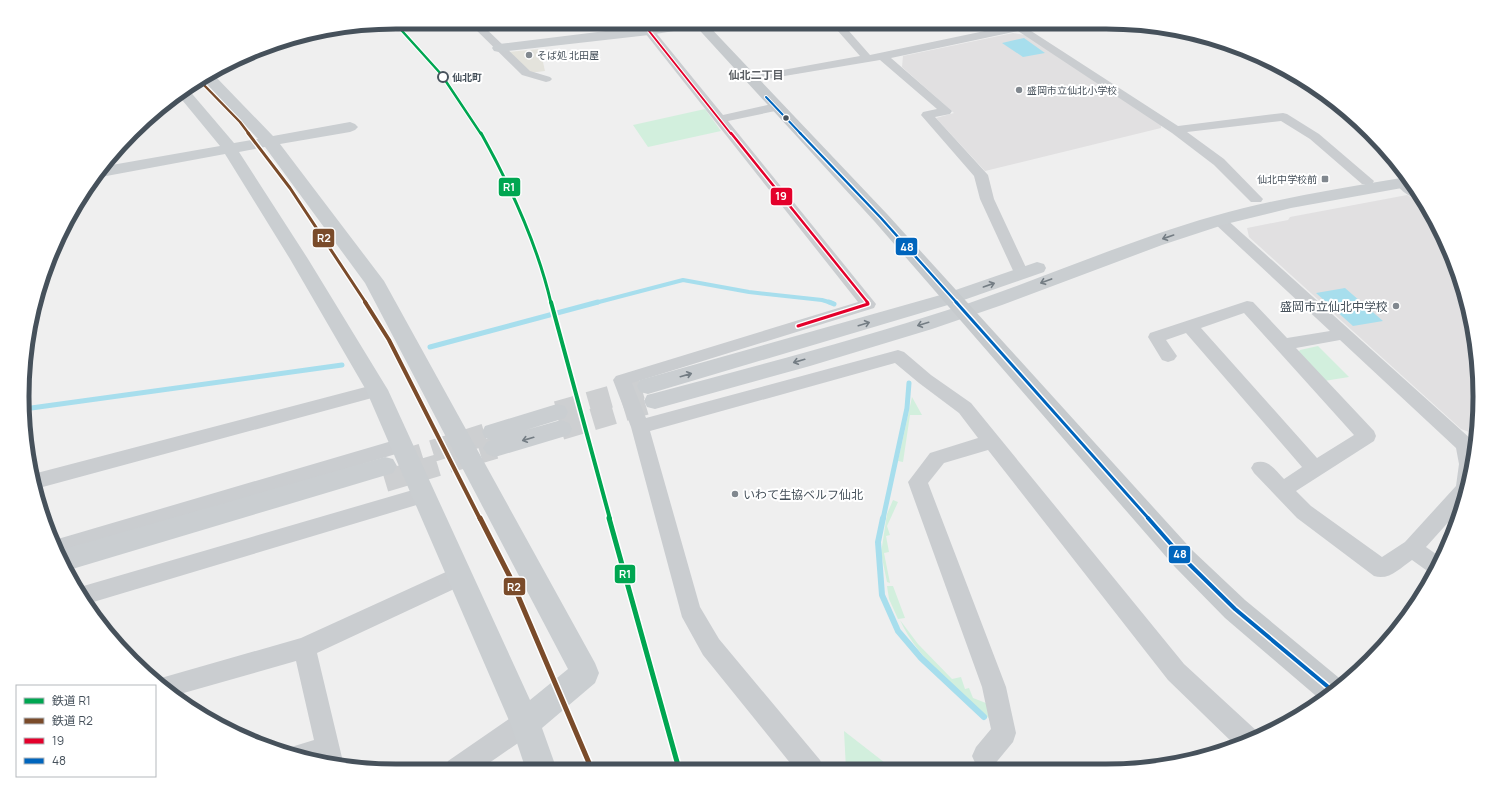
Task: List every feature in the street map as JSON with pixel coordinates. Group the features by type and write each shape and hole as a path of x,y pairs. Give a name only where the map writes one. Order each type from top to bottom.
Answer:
{"main road":[{"path":"703,29 881,218 1184,559 1235,609 1329,688"}],"street":[{"path":"480,29 526,73 546,79"},
{"path":"498,48 643,29"},
{"path":"652,29 721,119 868,304 622,380 640,427 690,610 711,647 807,764"},
{"path":"840,29 868,59"},
{"path":"749,79 868,59 1004,29"},
{"path":"1023,29 1176,130 1219,162 1256,200"},
{"path":"882,56 946,111 927,114 980,175 987,199 1021,274"},
{"path":"210,80 269,141 374,280 585,673 525,723 466,764"},
{"path":"186,96 229,148 299,259 377,390 525,723 540,764"},
{"path":"721,119 776,107"},
{"path":"1176,130 1283,117 1291,120 1306,130 1367,181"},
{"path":"107,171 350,127"},
{"path":"1402,180 1367,181 1256,200 1122,238 1021,274 957,305 834,333 652,394 851,346 957,305 1112,256 1219,220 1270,207 1403,181"},
{"path":"1219,220 1344,334 1470,444"},
{"path":"1168,356 1156,337 1248,306 1367,436 1282,490"},
{"path":"822,318 834,333"},
{"path":"1190,326 1315,469"},
{"path":"1283,345 1344,334"},
{"path":"851,346 851,369"},
{"path":"640,427 898,356 925,380 965,408 993,441 1176,672 1244,737"},
{"path":"39,480 377,390"},
{"path":"494,440 559,421"},
{"path":"985,756 1004,732 1002,718 994,687 918,482 937,458 993,441"},
{"path":"61,546 402,445"},
{"path":"1261,468 1304,512 1382,569 1412,548 1458,497"},
{"path":"67,559 385,474 74,572"},
{"path":"87,594 423,495"},
{"path":"1412,548 1433,564"},
{"path":"170,686 304,648 459,576"},
{"path":"304,648 330,756"}],"shaded area":[{"name":"盛岡市立仙北小学校","path":"1013,33 1025,35 1161,124 1161,128 985,171 936,118 954,113 902,67 903,56"},
{"path":"540,49 545,71 529,73 508,52"},
{"name":"盛岡市立仙北中学校","path":"1407,195 1416,200 1435,234 1445,256 1460,301 1466,325 1472,372 1473,396 1471,433 1461,429 1249,237 1247,228 1288,220 1290,217"}],"green space":[{"path":"705,109 721,131 648,147 633,125"},
{"path":"1318,346 1349,377 1324,381 1298,353 1300,350"},
{"path":"912,397 922,415 910,415 903,462 898,461"},
{"path":"893,500 898,502 887,526 890,535 886,536 889,552 884,553 890,583 887,582 881,553 887,514"},
{"path":"887,586 893,586 905,618 898,619 889,599"},
{"path":"900,620 918,644 952,679 961,677 965,689 969,688 973,698 991,705 992,721 941,675 929,662 908,635"},
{"path":"844,731 886,764 846,764"}],"water":[{"path":"1024,38 1045,53 1023,57 1002,43"},
{"path":"1345,288 1383,321 1353,326 1316,293"}],"waterway":[{"path":"595,303 683,280 749,292 822,300 830,302"},
{"path":"430,347 598,302"},
{"path":"830,302 834,304"},
{"path":"29,408 342,365"},
{"path":"883,519 907,408 909,383"},
{"path":"883,518 878,542 882,595 898,631 921,658 984,717"}],"tunnel":[{"path":"557,412 648,386"},
{"path":"561,429 655,401"},
{"path":"401,461 493,432"},
{"path":"385,481 495,448"}],"rail line":[{"name":"R1","path":"400,29 441,74 461,100 496,161 527,227 549,293 556,325 678,764"},
{"name":"R2","path":"203,84 240,122 290,188 389,340 510,577 589,764"}],"transit line":[{"name":"19","path":"649,31 868,304 798,326"},
{"name":"48","path":"766,97 881,218 1184,559 1235,609 1329,688"}],"place":[{"name":"そば処 北田屋","path":"529,55"},
{"name":"仙北町","path":"443,77"},
{"name":"盛岡市立仙北小学校","path":"1019,90"},
{"name":"仙北中学校前","path":"1325,179"},
{"name":"盛岡市立仙北中学校","path":"1396,306"},
{"name":"いわて生協ベルフ仙北","path":"735,494"}],"district":[{"name":"仙北二丁目","path":"756,74"}]}
